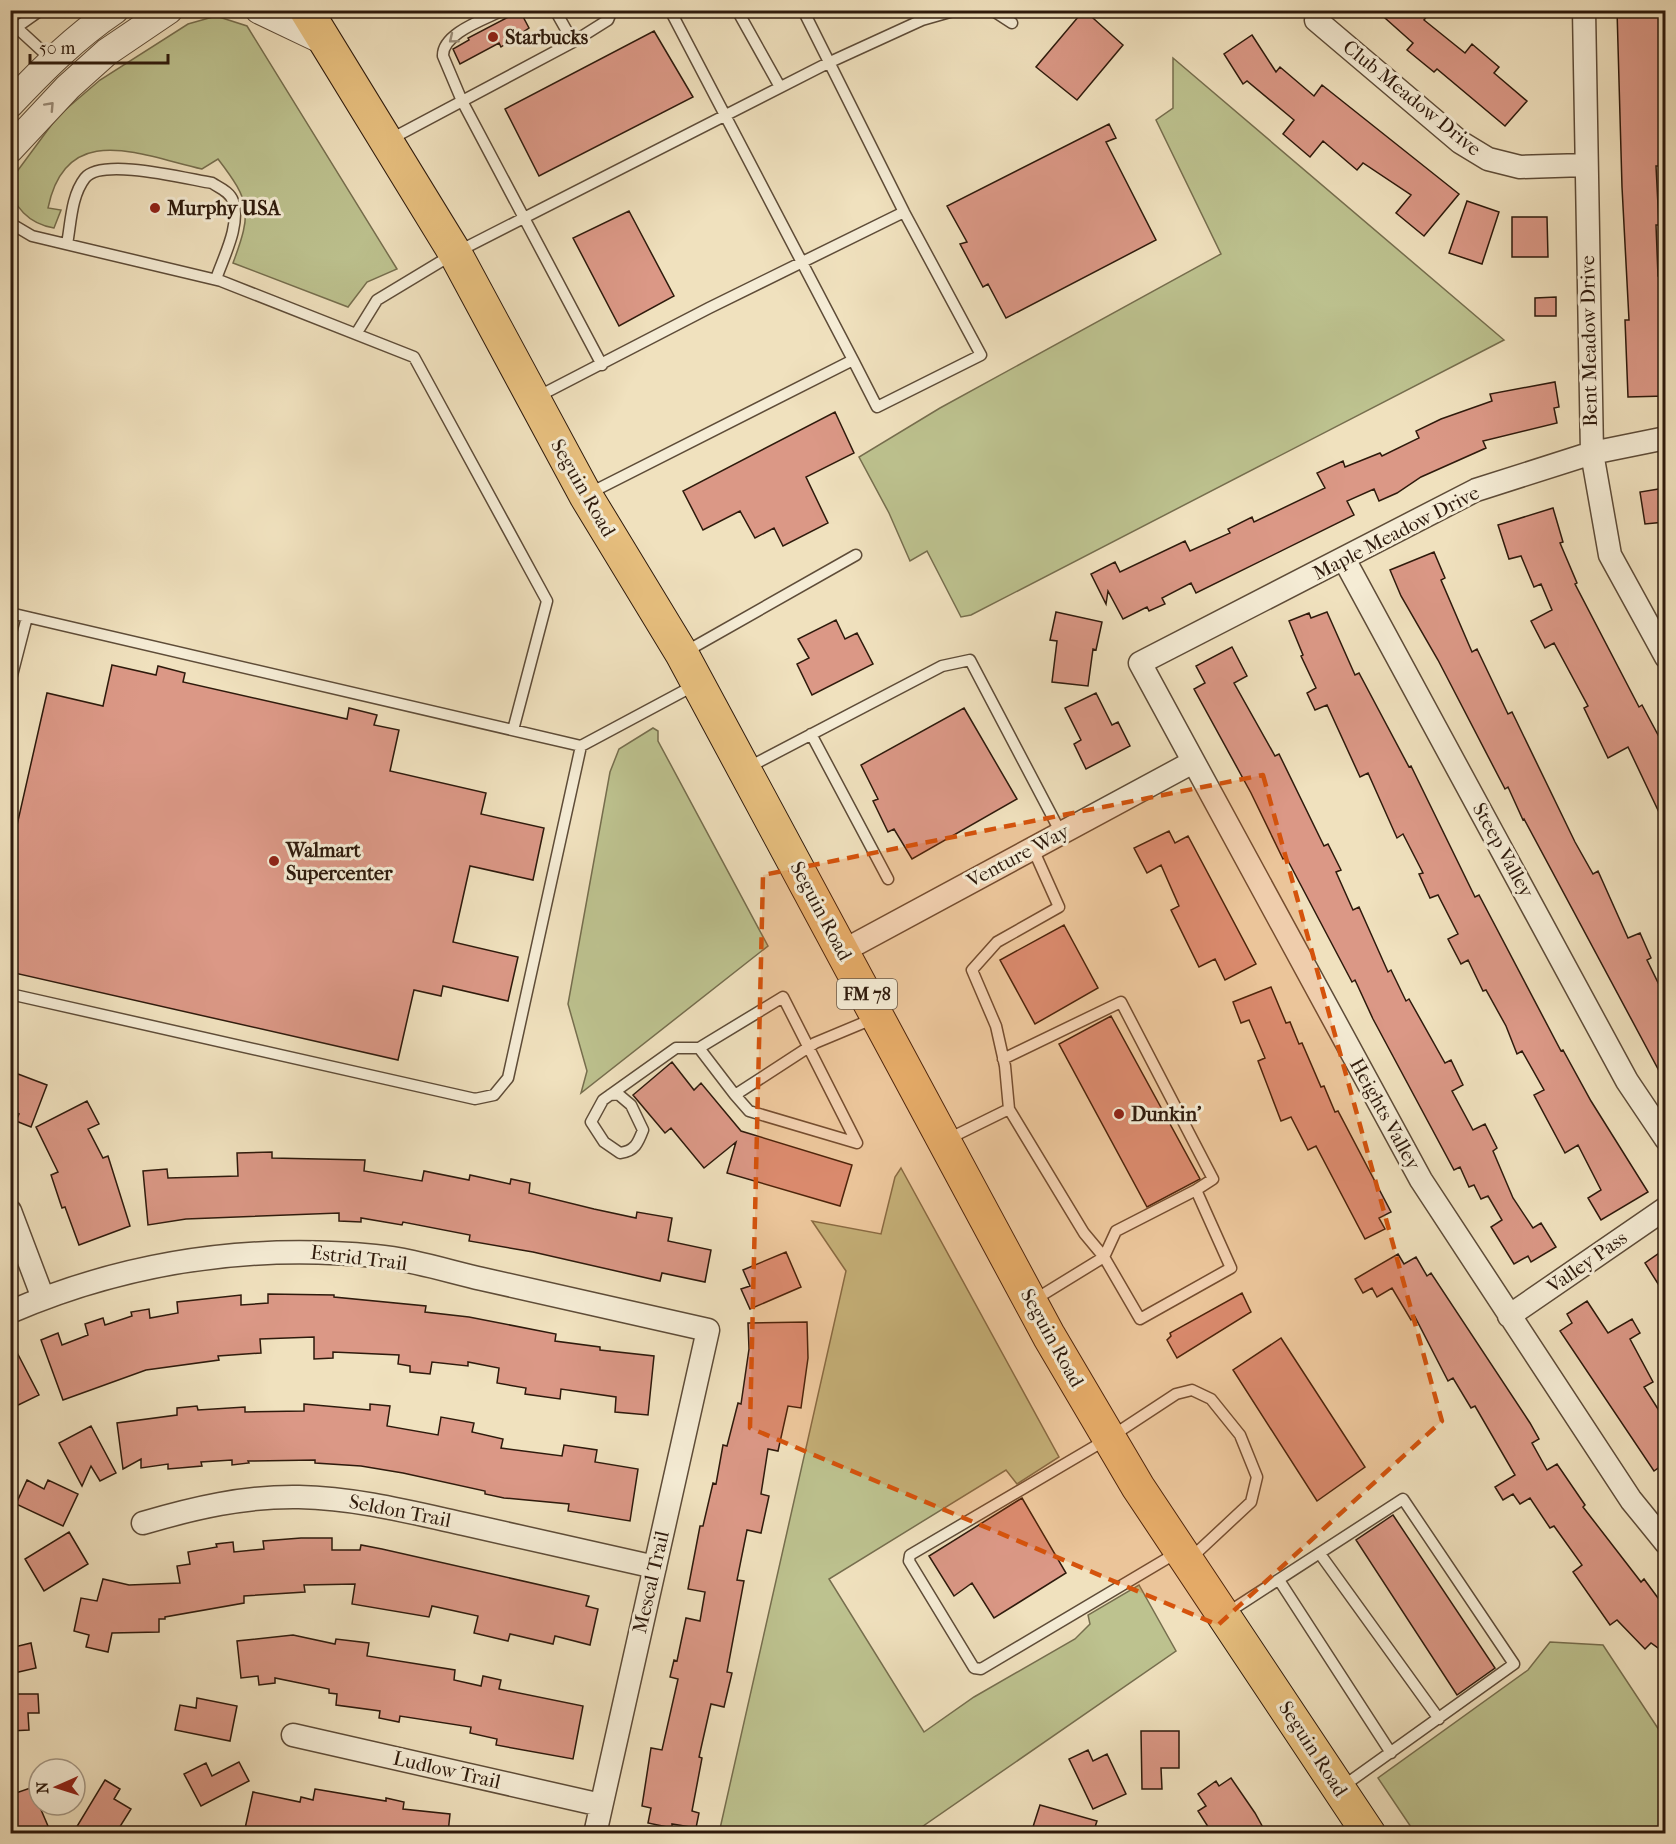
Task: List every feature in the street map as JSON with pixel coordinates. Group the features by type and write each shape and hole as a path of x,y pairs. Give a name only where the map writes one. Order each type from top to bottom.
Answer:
{"main road":[{"name":"Seguin Road","path":"306,10 455,253 585,496 682,654 1031,1301 1109,1438 1138,1487 1369,1833"}],"street":[{"path":"10,104 52,60 88,28 115,10"},
{"path":"10,149 68,87 106,52 169,10"},
{"path":"259,10 324,41"},
{"name":"Bent Meadow Drive","path":"1584,10 1592,453 1610,555 1665,657"},
{"name":"Club Meadow Drive","path":"1316,20 1460,142 1488,159 1520,167 1585,165"},
{"name":"Maple Meadow Drive","path":"1140,663 1476,490 1592,453 1665,438"},
{"name":"Steep Valley","path":"1344,559 1627,1081 1665,1140"},
{"name":"Heights Valley","path":"1140,663 1421,1180 1630,1500 1665,1544"},
{"name":"Venture Way","path":"843,951 1193,762"},
{"name":"Valley Pass","path":"1509,1316 1665,1208"},
{"path":"10,1211 43,1298"},
{"name":"Estrid Trail","path":"10,1312 89,1282 160,1265 232,1254 305,1251 378,1256 708,1330"},
{"name":"Mescal Trail","path":"595,1833 708,1330"},
{"name":"Seldon Trail","path":"143,1523 192,1508 251,1499 299,1497 346,1500 393,1508 655,1567"},
{"name":"Ludlow Trail","path":"293,1735 601,1805"}],"lane":[{"path":"41,10 13,30 52,60"},
{"path":"424,10 437,10"},
{"path":"504,10 450,38 446,43 443,56 462,101 602,365"},
{"path":"555,10 573,42"},
{"path":"387,141 573,42 608,20 612,10"},
{"path":"670,10 877,407 981,355 904,212 802,10"},
{"path":"737,10 780,87"},
{"path":"356,334 377,300 455,253 828,63 922,21 957,10"},
{"path":"992,10 1012,23"},
{"path":"67,244 76,192 87,175 109,167 212,183 230,196 233,201 234,217 216,279"},
{"path":"534,399 904,212"},
{"path":"10,223 32,236 216,279 414,357 547,601 513,730"},
{"path":"585,496 853,360"},
{"path":"682,654 856,555"},
{"path":"10,614 582,746 698,683"},
{"path":"10,683 27,617"},
{"path":"744,769 942,666 970,660 1061,833"},
{"path":"811,734 888,879"},
{"path":"10,994 475,1099 494,1095 508,1078 582,746"},
{"path":"1033,849 1059,907 997,942 972,970 996,1026 1003,1059 1009,1109 1084,1233 1104,1257 1140,1319 1231,1268 1196,1190"},
{"path":"610,1095 618,1094 631,1105 643,1130 636,1146 628,1152 620,1153 604,1142 591,1122 603,1100 610,1095 676,1048 699,1048 783,996 857,1143 749,1111 699,1048"},
{"path":"1003,1059 1120,1002 1212,1179 1196,1190 1116,1231 1104,1257 1031,1301"},
{"path":"735,1095 809,1047 879,1016"},
{"path":"946,1140 1009,1109"},
{"path":"1192,1390 1211,1399 1240,1434 1257,1477 1251,1502 1184,1556 981,1668 974,1668 909,1561 910,1555 1109,1438 1176,1394 1192,1390"},
{"path":"1225,1615 1403,1499 1514,1664 1339,1789"},
{"path":"1320,1554 1439,1719"},
{"path":"1279,1581 1391,1753"}],"highlighted area":[{"path":"1263,775 1442,1421 1218,1625 750,1428 763,875"}],"green space":[{"path":"216,16 247,26 397,269 367,282 348,307 233,263 243,231 245,208 237,186 218,159 202,169 131,152 108,150 88,153 71,163 57,180 48,208 61,210 54,228 37,223 23,213 14,199 10,181 58,116 100,80 188,24"},
{"path":"1173,58 1504,340 971,615 961,617 927,551 910,561 889,513 859,457 940,408 1221,254 1156,120 1173,108"},
{"path":"653,728 658,731 658,741 768,946 581,1093 587,1071 568,1004 610,772 619,749"},
{"path":"901,1168 1059,1457 1017,1484 1006,1470 829,1579 924,1732 974,1697 1075,1639 1090,1624 1088,1615 1139,1585 1176,1651 913,1833 719,1833 846,1271 812,1221 881,1234 895,1177"},
{"path":"1550,1642 1603,1645 1665,1739 1665,1833 1415,1833 1378,1778 1528,1670"}],"building":[{"path":"1084,10 1123,45 1077,100 1036,67"},
{"path":"1376,10 1432,10 1424,20 1465,53 1472,44 1499,67 1494,73 1527,101 1505,126 1437,69 1434,72 1407,50 1413,43"},
{"path":"1617,10 1665,10 1665,166 1656,166 1659,225 1656,225 1658,276 1661,276 1663,320 1665,319 1665,396 1628,397 1625,320 1629,320 1622,187"},
{"name":"Starbucks","path":"520,11 529,28 501,47 499,43 460,64 453,49 469,40 468,38"},
{"path":"654,31 693,97 539,176 505,109"},
{"path":"1252,35 1276,72 1280,67 1314,96 1322,85 1459,194 1424,236 1396,213 1411,195 1363,163 1357,170 1323,141 1310,157 1283,134 1294,120 1247,81 1243,84 1224,54"},
{"path":"1109,124 1116,138 1106,142 1156,240 1006,318 988,284 983,287 960,244 967,242 947,206"},
{"path":"1467,201 1499,212 1482,264 1449,253"},
{"path":"629,211 674,296 619,326 573,238"},
{"path":"1512,217 1547,217 1548,257 1512,257"},
{"path":"1556,297 1556,316 1535,316 1535,298"},
{"path":"1555,382 1559,407 1554,408 1557,423 1483,441 1486,448 1421,477 1397,493 1379,501 1374,489 1347,501 1354,515 1196,593 1191,583 1162,598 1165,604 1149,611 1147,607 1123,619 1108,591 1106,604 1091,574 1115,562 1120,572 1185,541 1190,551 1230,533 1228,529 1252,517 1254,522 1325,488 1317,473 1343,461 1345,467 1380,453 1382,456 1419,438 1416,431 1441,419 1492,401 1490,394"},
{"path":"835,412 854,453 806,477 828,523 783,546 774,528 755,538 740,511 703,530 683,491"},
{"path":"1665,488 1665,522 1645,524 1640,492"},
{"path":"1553,508 1563,542 1560,543 1577,583 1575,584 1639,707 1642,705 1665,748 1665,825 1628,747 1608,758 1584,708 1588,706 1554,643 1545,648 1531,621 1552,610 1541,584 1534,587 1521,556 1509,559 1498,525"},
{"path":"1434,552 1445,578 1441,580 1472,652 1477,649 1508,714 1512,712 1575,842 1593,874 1598,871 1628,938 1640,933 1651,958 1647,960 1665,997 1665,1082 1523,820 1508,787 1505,789 1438,660 1401,596 1390,570"},
{"path":"1056,612 1102,622 1096,650 1093,649 1088,686 1052,682 1057,641 1050,640"},
{"path":"1327,612 1355,675 1359,673 1409,767 1411,766 1475,897 1479,895 1561,1051 1563,1050 1591,1101 1648,1192 1601,1220 1588,1198 1601,1190 1578,1145 1565,1153 1534,1095 1544,1090 1522,1051 1517,1054 1506,1026 1486,990 1483,991 1468,960 1461,964 1448,939 1458,934 1438,895 1430,898 1419,874 1423,873 1403,834 1397,838 1368,773 1360,777 1327,705 1315,710 1307,693 1316,688 1301,656 1303,655 1289,621 1309,613 1311,618"},
{"path":"836,620 845,639 857,633 873,664 812,695 797,664 809,658 798,639"},
{"path":"1232,647 1247,676 1234,683 1275,756 1279,754 1324,846 1328,844 1341,870 1336,872 1353,910 1359,907 1388,972 1391,970 1406,1001 1409,999 1445,1063 1451,1060 1463,1085 1452,1091 1473,1130 1485,1124 1497,1148 1493,1151 1513,1198 1533,1228 1541,1223 1556,1247 1531,1262 1528,1256 1514,1264 1491,1227 1502,1220 1488,1196 1481,1199 1474,1185 1469,1187 1460,1167 1454,1170 1373,1019 1355,980 1352,982 1286,857 1283,859 1251,793 1194,689 1205,683 1196,666"},
{"name":"Walmart Supercenter","path":"112,665 156,675 158,666 185,673 183,682 347,719 349,708 377,715 374,725 399,730 390,771 486,793 481,814 544,828 533,880 470,866 453,942 518,957 508,1001 443,986 441,996 414,990 398,1060 10,972 10,856 47,693 103,706"},
{"path":"1096,693 1112,725 1118,722 1130,746 1086,769 1074,744 1081,740 1065,708"},
{"path":"964,708 1017,799 912,859 894,829 888,832 873,801 878,799 861,765"},
{"path":"1169,831 1175,843 1188,836 1256,964 1225,980 1215,959 1199,967 1171,910 1179,906 1161,865 1147,873 1134,848"},
{"path":"1064,925 1098,988 1035,1024 1000,960"},
{"path":"1271,987 1286,1023 1290,1022 1299,1044 1302,1043 1321,1087 1324,1086 1335,1112 1338,1111 1391,1212 1379,1218 1385,1229 1365,1239 1316,1146 1308,1150 1291,1117 1281,1121 1258,1061 1265,1058 1249,1020 1241,1023 1233,1002"},
{"path":"1111,1016 1200,1179 1147,1207 1059,1044"},
{"path":"672,1062 694,1090 701,1083 741,1131 852,1165 840,1206 727,1173 736,1142 704,1168 671,1128 665,1133 633,1095"},
{"path":"18,1074 47,1085 31,1127 16,1121 19,1114 10,1110 10,1092"},
{"path":"87,1101 99,1124 88,1129 103,1158 108,1156 130,1226 79,1245 65,1207 62,1208 51,1175 58,1172 36,1127"},
{"path":"272,1152 272,1158 365,1160 364,1171 422,1181 424,1171 469,1180 470,1175 510,1184 511,1179 530,1183 529,1193 594,1209 636,1218 637,1212 672,1218 668,1241 711,1250 705,1282 662,1273 660,1281 533,1252 469,1241 470,1235 403,1222 402,1225 361,1218 361,1222 339,1221 339,1213 186,1219 148,1225 143,1171 167,1169 168,1178 238,1176 237,1153"},
{"path":"1665,1249 1665,1295 1645,1263"},
{"path":"786,1252 801,1287 750,1309 741,1289 750,1286 743,1270"},
{"path":"1398,1254 1404,1264 1416,1257 1427,1276 1431,1273 1530,1423 1539,1439 1532,1443 1547,1470 1557,1464 1585,1505 1583,1507 1641,1582 1644,1579 1658,1598 1665,1590 1665,1653 1651,1643 1645,1649 1617,1620 1610,1625 1573,1572 1582,1565 1554,1526 1550,1528 1530,1498 1520,1504 1513,1494 1503,1500 1495,1487 1515,1475 1475,1406 1471,1408 1453,1378 1448,1381 1415,1317 1411,1320 1392,1288 1377,1297 1372,1288 1363,1293 1355,1279"},
{"path":"1242,1293 1251,1312 1177,1358 1167,1340 1171,1336 1170,1333"},
{"path":"268,1294 334,1295 334,1297 426,1306 425,1312 469,1317 556,1334 555,1341 600,1347 600,1350 654,1356 648,1415 615,1412 616,1397 561,1389 560,1399 525,1394 526,1388 497,1383 499,1368 468,1362 468,1366 432,1362 430,1374 410,1372 410,1366 398,1364 399,1355 333,1352 333,1358 314,1359 314,1337 260,1339 261,1353 218,1356 219,1360 146,1370 63,1400 41,1340 58,1333 62,1345 88,1335 85,1324 103,1318 105,1325 132,1316 131,1312 149,1309 150,1318 178,1313 177,1302 241,1295 241,1305 268,1303"},
{"path":"1587,1301 1608,1333 1632,1319 1640,1333 1630,1339 1653,1382 1644,1387 1665,1420 1665,1463 1654,1471 1560,1331 1572,1323 1567,1314"},
{"path":"807,1322 808,1358 801,1408 788,1406 778,1451 768,1449 761,1494 769,1496 761,1533 747,1530 737,1580 744,1581 727,1672 732,1673 724,1707 711,1704 699,1757 702,1758 692,1811 699,1813 696,1828 672,1824 672,1828 648,1823 651,1808 642,1806 651,1748 662,1750 678,1679 670,1677 674,1660 677,1661 686,1618 700,1621 705,1592 688,1589 700,1526 703,1526 713,1483 716,1484 723,1445 727,1446 738,1403 741,1404 749,1349 748,1323"},
{"path":"1281,1338 1365,1467 1317,1501 1233,1370"},
{"path":"10,1339 39,1395 10,1409"},
{"path":"304,1404 370,1410 370,1404 390,1406 387,1426 438,1435 441,1417 474,1423 472,1432 503,1439 501,1448 562,1456 564,1445 597,1450 595,1462 638,1469 630,1521 568,1511 569,1504 504,1498 485,1494 485,1491 403,1473 361,1466 315,1463 315,1460 248,1461 249,1463 232,1465 232,1460 201,1462 202,1466 168,1469 168,1464 141,1468 141,1459 123,1469 117,1423 177,1415 177,1408 197,1406 198,1410 245,1407 245,1412 304,1411"},
{"path":"91,1426 116,1473 100,1481 91,1466 82,1486 59,1443"},
{"path":"27,1480 44,1489 48,1480 78,1494 63,1526 16,1504"},
{"path":"1022,1498 1066,1573 994,1618 972,1583 954,1596 929,1556"},
{"path":"1393,1515 1495,1668 1457,1695 1356,1540"},
{"path":"69,1532 88,1564 44,1591 25,1559"},
{"path":"332,1538 332,1550 360,1550 361,1545 589,1596 586,1606 598,1609 590,1645 555,1636 553,1644 510,1634 508,1641 474,1633 478,1616 432,1606 429,1617 352,1604 355,1584 304,1585 305,1592 244,1596 244,1603 165,1617 165,1619 159,1619 159,1632 112,1633 108,1652 86,1647 89,1635 74,1631 81,1598 97,1601 103,1579 129,1585 180,1583 177,1566 190,1564 188,1552 233,1542 234,1552 264,1549 263,1541"},
{"path":"293,1635 335,1644 336,1639 369,1643 367,1656 455,1670 454,1680 481,1686 483,1676 501,1680 499,1689 583,1706 573,1759 496,1745 497,1739 470,1733 471,1727 400,1716 399,1722 379,1718 380,1711 336,1705 337,1694 329,1693 329,1689 275,1678 275,1683 259,1685 258,1676 241,1678 237,1641"},
{"path":"31,1643 36,1668 10,1674 10,1648"},
{"path":"10,1694 38,1694 39,1713 28,1713 29,1730 10,1731"},
{"path":"197,1698 237,1706 230,1741 175,1730 180,1705 196,1708"},
{"path":"1141,1731 1179,1731 1179,1768 1161,1768 1162,1789 1142,1789"},
{"path":"1088,1750 1093,1761 1107,1754 1126,1794 1093,1809 1069,1759"},
{"path":"239,1762 249,1781 201,1806 184,1774 206,1763 212,1776"},
{"path":"1231,1778 1266,1833 1212,1833 1198,1811 1206,1806 1198,1794 1216,1781 1219,1786"},
{"path":"105,1780 120,1789 114,1799 131,1809 116,1833 73,1833 83,1817 87,1817 87,1810"},
{"path":"27,1789 27,1817 44,1817 51,1833 14,1833 10,1824 10,1795"},
{"path":"315,1789 386,1801 386,1798 404,1802 403,1809 450,1814 448,1833 244,1833 253,1792 300,1802 301,1797 313,1800"},
{"path":"1040,1805 1097,1821 1093,1833 1031,1833"}],"place":[{"name":"Starbucks","path":"493,37"},
{"name":"Murphy USA","path":"155,208"},
{"name":"Walmart Supercenter","path":"274,861"},
{"name":"Dunkin'","path":"1119,1114"}]}
